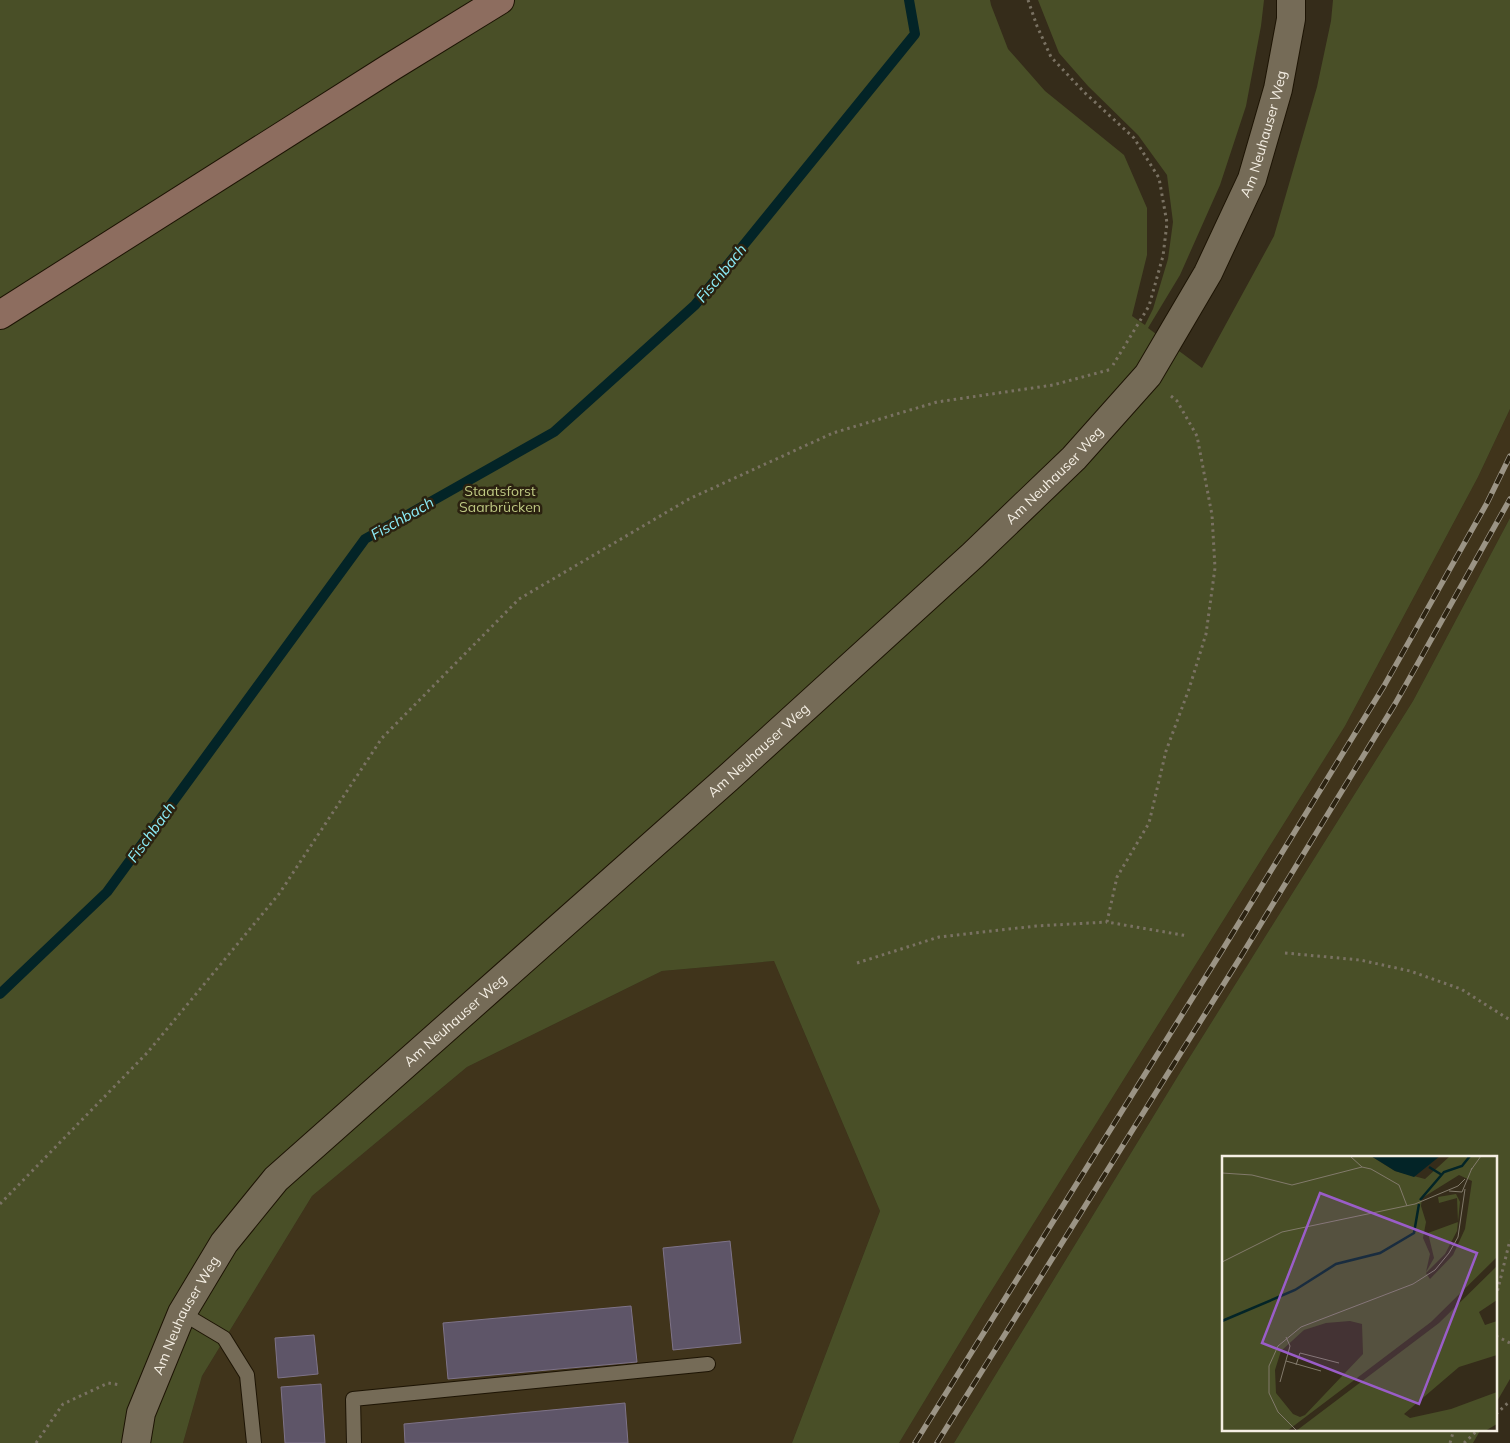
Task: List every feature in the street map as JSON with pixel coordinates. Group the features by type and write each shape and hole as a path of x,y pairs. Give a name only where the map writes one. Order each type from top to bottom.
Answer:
{"main road":[{"path":"0,315 500,0"}],"street":[{"name":"Am Neuhauser Weg","path":"136,1443 141,1414 182,1313 224,1243 276,1179 728,778 973,555 1074,458 1148,375 1208,273 1252,179 1278,89 1292,0"}],"lane":[{"path":"182,1313 224,1338 247,1374 254,1443"},
{"path":"354,1443 353,1399 708,1364"}],"path":[{"path":"1028,0 1051,57 1084,92 1134,138 1159,178 1167,223 1162,256 1148,306 1110,369"},
{"path":"0,1204 147,1053 279,894 382,738 519,599 689,499 833,433 937,402 1053,385 1120,367 1148,375 1177,401 1197,436 1212,515 1215,568 1206,634 1189,689 1166,751 1149,823 1117,877 1107,922"},
{"path":"857,963 940,937 1036,926 1107,922 1188,936"},
{"path":"1285,953 1360,960 1410,971 1461,989 1510,1020"},
{"path":"1498,1289 1510,1240"},
{"path":"1498,1337 1510,1343"},
{"path":"36,1443 63,1404 108,1383 151,1389"},
{"path":"1498,1412 1510,1401"},
{"path":"1450,1443 1454,1430"},
{"path":"1464,1443 1478,1430"}],"shaded area":[{"path":"1510,409 1510,518 1413,701 1181,1071 954,1443 899,1443 985,1301 1345,726 1478,477"},
{"path":"774,961 880,1211 792,1443 183,1443 202,1376 312,1196 467,1067 662,971"}],"green space":[{"name":"Staatsforst Saarbrücken","path":"0,0 990,0 1008,49 1045,91 1124,155 1147,208 1147,255 1132,316 1145,325 1153,309 1168,259 1173,222 1167,175 1138,135 1088,86 1059,53 1038,0 1264,0 1246,106 1220,185 1180,275 1148,328 1202,368 1274,236 1317,87 1331,21 1333,0 1510,0 1510,409 1478,477 1345,726 985,1301 899,1443 792,1443 880,1211 774,961 662,971 467,1067 312,1196 202,1376 183,1443 0,1443"},
{"path":"1510,518 1510,1379 1498,1400 1498,1156 1222,1156 1222,1430 1480,1430 1473,1443 954,1443 1181,1071 1413,701"}],"building":[{"path":"730,1241 741,1343 673,1350 663,1248"},
{"path":"631,1306 637,1362 448,1379 443,1323"},
{"path":"314,1335 318,1374 278,1378 275,1338"},
{"path":"321,1384 325,1443 285,1443 281,1387"},
{"path":"625,1403 628,1443 405,1443 404,1424"}],"waterway":[{"name":"Fischbach","path":"0,994 107,892 365,539 554,432 695,305 915,34 909,0"}],"railway":[{"path":"915,1443 1223,949 1384,686 1487,503 1510,456"},
{"path":"937,1443 1240,958 1395,704 1510,499"}]}
